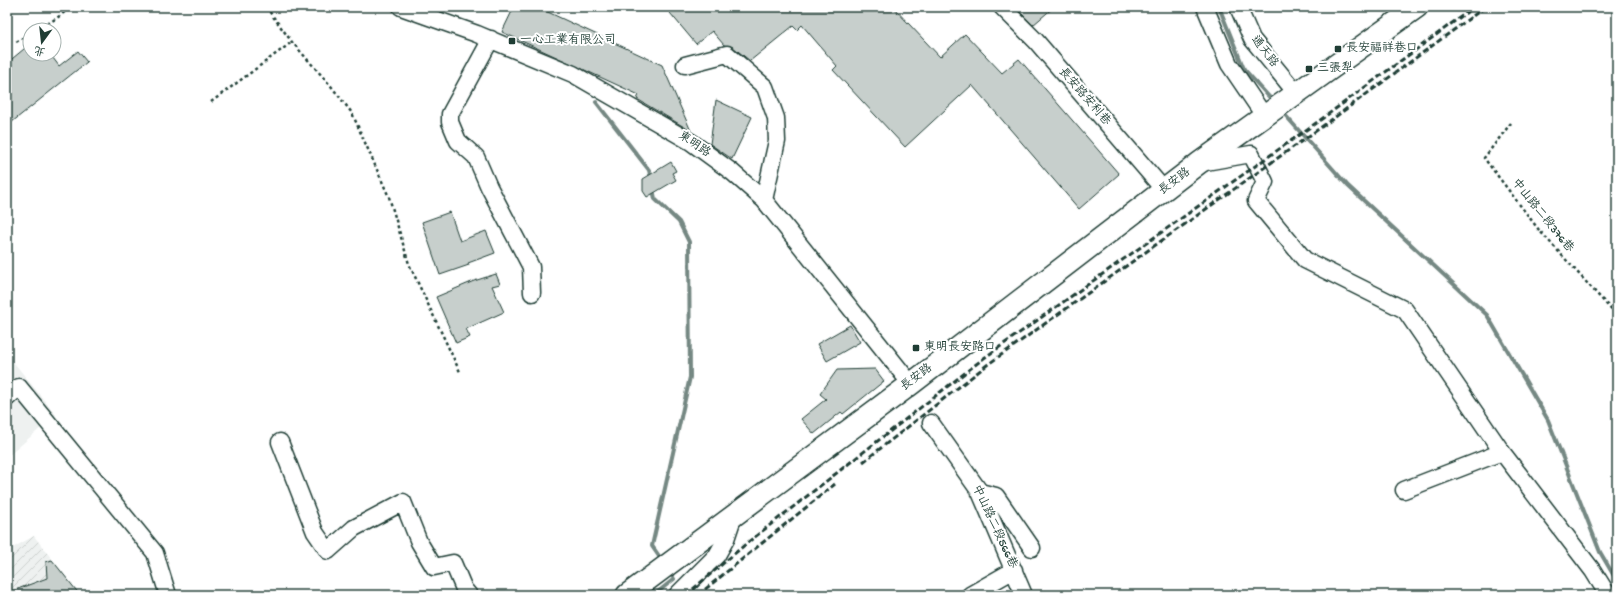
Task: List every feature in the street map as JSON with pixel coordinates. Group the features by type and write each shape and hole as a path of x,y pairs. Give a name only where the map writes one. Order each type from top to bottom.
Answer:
{"main road":[{"path":"1265,117 1417,7"},
{"name":"長安路","path":"626,595 911,384 1199,163 1265,117"}],"street":[{"name":"東明路","path":"402,7 491,39 573,74 691,142 732,172 764,200 911,384"},
{"name":"長安路安利巷","path":"1002,7 1036,41 1164,190"},
{"path":"1205,7 1228,64 1265,117"},
{"name":"通天路","path":"1238,7 1252,39 1297,94"},
{"path":"491,39 450,114 450,122 458,141 476,157 489,187 531,266 532,293"},
{"path":"685,65 727,54 765,87 776,118 776,141 764,200"},
{"path":"1199,163 1251,154 1265,182 1256,201 1305,260 1405,310 1502,452 1593,570 1608,595"},
{"path":"7,398 19,388 155,553 168,595"},
{"name":"中山路二段566巷","path":"931,423 980,492 1024,595"},
{"path":"280,442 315,532 328,551 354,528 403,502 418,542 434,567 453,563 464,589 469,595"},
{"path":"1404,490 1502,452"},
{"path":"980,492 996,496 1032,548"},
{"path":"677,595 717,555 726,539 734,515"},
{"path":"970,595 1014,570"}],"path":[{"path":"50,22 71,7"},
{"path":"266,7 292,42 331,86 352,113 389,197 409,264 461,374"},
{"path":"16,42 22,39"},
{"path":"211,102 292,42"},
{"name":"中山路二段376巷","path":"1511,123 1484,158 1539,230 1617,316"}],"shaded area":[{"path":"7,354 56,415 7,457"},
{"path":"34,536 80,595 12,592 7,580 7,551"}],"building":[{"path":"514,7 537,7 662,65 691,131 637,99 639,95 502,32"},
{"path":"665,7 893,7 940,57 965,34 1002,73 1019,59 1119,174 1079,209 972,85 905,147 833,70 837,66 802,25 797,30 793,26 750,61 733,47 724,45 712,31 696,44"},
{"path":"1015,7 1054,7 1033,25"},
{"path":"22,51 22,62 56,62 59,66 78,51 87,62 7,126 7,63"},
{"path":"716,100 752,117 732,159 710,144"},
{"path":"671,162 676,171 672,173 676,180 647,197 643,191 643,179"},
{"path":"450,212 460,241 486,231 495,253 468,263 469,265 440,275 422,222"},
{"path":"496,274 500,284 492,286 504,312 466,329 470,337 456,343 436,297 474,281"},
{"path":"850,325 860,342 827,361 817,344"},
{"path":"875,369 884,381 843,414 841,412 814,434 801,419 826,399 820,394 837,370"},
{"path":"52,560 80,595 7,595 7,593 47,578 46,562"}],"waterway":[{"path":"1219,7 1244,69 1271,99"},
{"path":"596,102 649,170 651,179"},
{"path":"1286,116 1348,186 1487,315 1548,420 1600,552 1617,581"},
{"path":"653,189 655,199 679,222 689,242 690,377 652,546 663,562"},
{"path":"654,595 674,579 669,571"}],"railway":[{"path":"686,595 747,543 984,358 1323,118 1474,7"},
{"path":"863,462 987,365 1327,123 1485,7"},
{"path":"698,595 835,484"}],"place":[{"name":"一心工業有限公司","path":"512,41"},
{"name":"長安福祥巷口","path":"1338,49"},
{"name":"三張犁","path":"1309,69"},
{"name":"東明長安路口","path":"916,348"}]}
